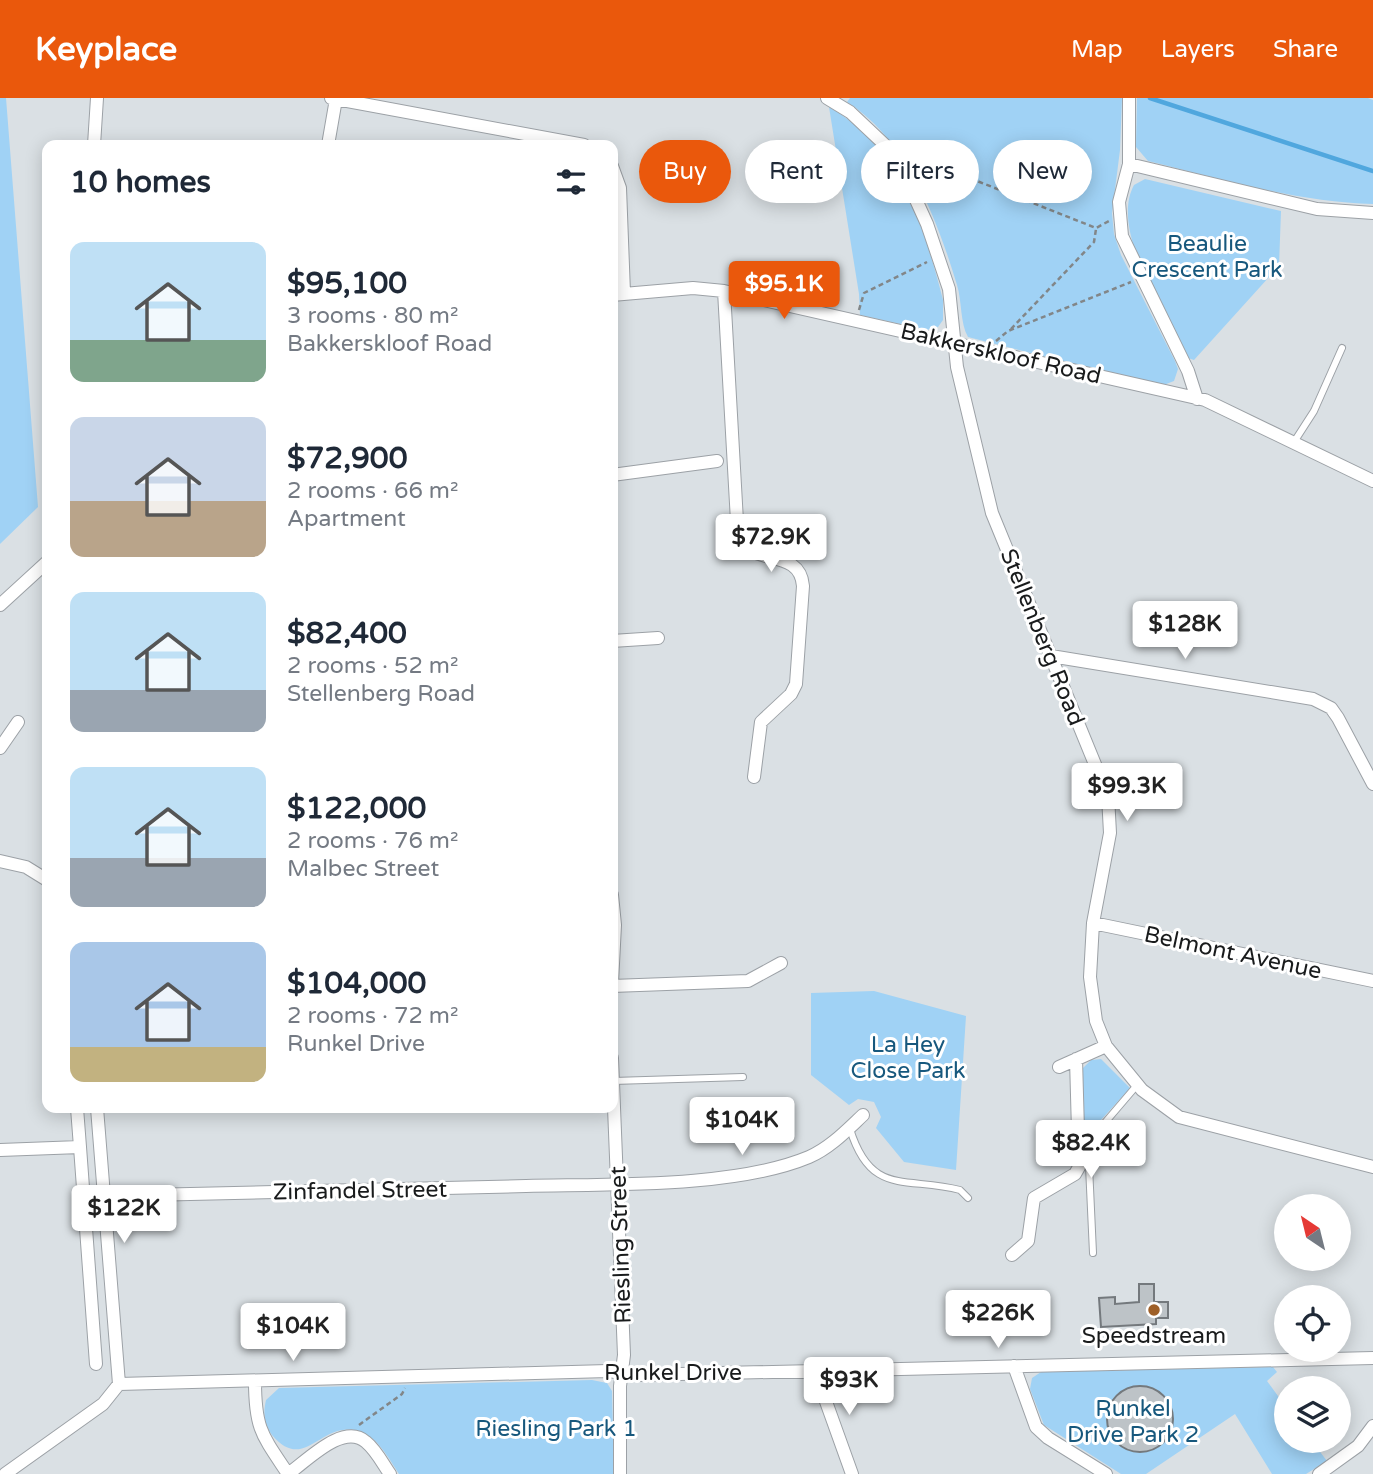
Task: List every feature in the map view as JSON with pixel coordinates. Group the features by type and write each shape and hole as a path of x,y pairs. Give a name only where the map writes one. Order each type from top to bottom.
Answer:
{"street":[{"path":"94,140 96,98"},
{"path":"329,140 334,98 557,140"},
{"name":"Stellenberg Road","path":"827,98 869,127 879,140"},
{"path":"1129,98 1129,164 1119,202 1119,217 1128,253 1188,371 1197,399"},
{"path":"1129,164 1317,209 1373,213"},
{"path":"618,182 618,294"},
{"name":"Stellenberg Road","path":"916,203 939,257 953,306 957,367 992,513 1108,796 1110,833 1093,923 1090,977 1093,1002 1106,1046 1138,1084 1164,1108 1179,1117 1373,1167"},
{"name":"Bakkerskloof Road","path":"618,294 693,288 724,291 1197,399 1373,481"},
{"path":"724,291 738,539 748,551 794,565 802,576 803,586 796,684 791,694 761,722 754,777"},
{"path":"618,474 717,461"},
{"path":"0,605 42,567"},
{"path":"618,641 658,638"},
{"path":"1051,656 1313,699 1331,708 1372,781"},
{"path":"0,748 18,722"},
{"path":"0,861 26,867 42,877"},
{"name":"Belmont Avenue","path":"1093,923 1373,981"},
{"path":"618,984 748,981 781,963"},
{"path":"1059,1068 1106,1046"},
{"path":"1012,1255 1028,1241 1034,1198 1074,1174 1079,1167 1076,1059"},
{"path":"77,1113 96,1364"},
{"path":"5,1474 103,1404 119,1384 97,1113"},
{"name":"Riesling Street","path":"615,1113 624,1355 621,1373 620,1474"},
{"name":"Zinfandel Street","path":"103,1196 618,1184 723,1176 781,1166 822,1150 863,1115"},
{"path":"0,1150 80,1147"},
{"name":"Runkel Drive","path":"119,1384 1373,1358"},
{"path":"1014,1366 1036,1427 1048,1438 1106,1474"},
{"path":"815,1371 852,1474"},
{"path":"255,1381 255,1412 260,1432 288,1474 337,1439 351,1436 366,1442 390,1474"},
{"path":"1318,1474 1358,1446 1373,1426"}],"lane":[{"path":"1294,442 1314,411 1342,348"},
{"path":"618,1081 743,1077"},
{"path":"1093,1253 1089,1166 1091,1139 1138,1084"},
{"path":"850,1127 862,1159 877,1172 916,1186 960,1190 968,1198"}],"path":[{"path":"979,182 1096,228 1119,217"},
{"path":"986,349 1008,331 1094,242 1096,228"},
{"path":"856,320 864,293 939,257"},
{"path":"1008,331 1140,277"},
{"path":"351,1436 356,1427 401,1394 412,1376"}],"green space":[{"path":"0,98 6,98 38,507 0,544"},
{"path":"850,98 1122,98 1120,150 1112,213 1114,234 1121,255 1175,361 1178,369 1174,381 1161,386 968,337 959,291 927,203 979,203 979,140 888,140 868,118 847,102"},
{"path":"1137,98 1373,100 1373,204 1288,194 1148,161 1136,147"},
{"path":"829,107 854,124 870,140 861,140 861,203 911,203 927,244 943,300 943,320 938,327 927,330 860,315 844,203 847,203 847,140 834,140"},
{"name":"Beaulie Crescent Park","path":"1145,179 1281,211 1279,266 1194,360 1188,358 1167,320 1135,249 1129,226 1128,204 1134,185"},
{"name":"La Hey Close Park","path":"874,991 966,1016 956,1170 904,1162 876,1128 881,1117 874,1102 858,1099 849,1105 811,1075 811,993"},
{"path":"1101,1059 1130,1088 1090,1132 1082,1136 1081,1070 1091,1060"},
{"name":"Runkel Drive Park 2","path":"1273,1367 1277,1372 1267,1381 1274,1391 1274,1453 1321,1453 1327,1461 1306,1474 1272,1474 1235,1414 1146,1474 1121,1474 1044,1425 1030,1389 1032,1378 1041,1372"},
{"name":"Riesling Park 1","path":"592,1380 607,1383 612,1391 614,1474 399,1474 377,1443 359,1431 334,1432 304,1448 294,1449 284,1446 272,1435 265,1418 266,1400 279,1388"}],"building":[{"path":"1139,1284 1154,1284 1154,1302 1168,1302 1168,1318 1156,1318 1156,1324 1101,1327 1099,1298 1115,1297 1115,1304 1139,1302"},
{"path":"1140,1386 1153,1388 1163,1396 1171,1406 1171,1432 1163,1442 1153,1450 1140,1452 1127,1450 1117,1442 1109,1432 1107,1419 1109,1406 1117,1396 1127,1388"}],"waterway":[{"path":"1150,98 1373,171"}],"place":[{"name":"Speedstream","path":"1154,1310"}]}
